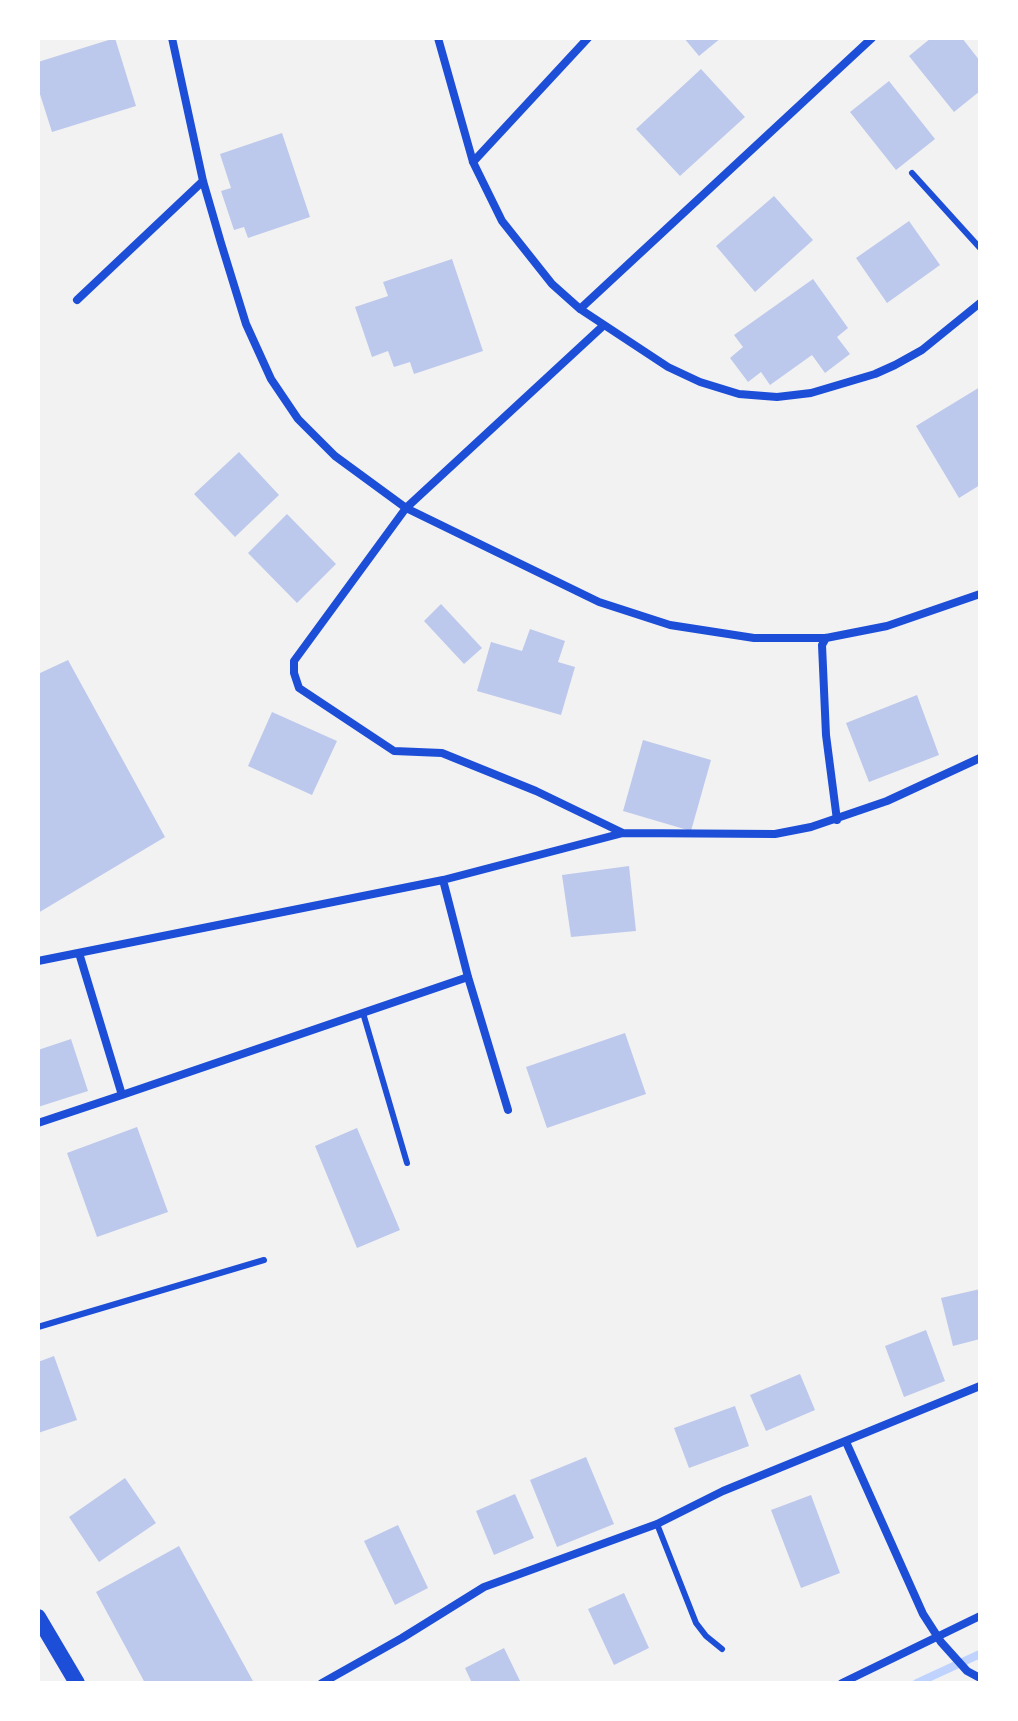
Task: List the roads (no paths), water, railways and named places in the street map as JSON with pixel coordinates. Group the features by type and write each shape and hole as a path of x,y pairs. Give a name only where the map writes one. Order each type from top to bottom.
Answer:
{"main road":[{"path":"38,1617 77,1683"}],"street":[{"path":"172,38 203,181 246,324 271,379 298,419 335,456 406,508 599,602 670,625 754,638 826,638 887,626 980,594"},
{"path":"438,38 473,162 486,193 522,248 552,284 580,309 645,354 700,382 739,394 777,397 811,393 875,374 922,350 980,303"},
{"path":"473,162 588,38"},
{"path":"580,309 872,38"},
{"path":"77,300 203,181"},
{"path":"604,325 406,508 294,661 294,673 299,688 394,751 442,753 536,791 623,833"},
{"path":"826,638 822,645 825,720 837,820"},
{"path":"38,961 443,880 623,833 775,834 837,820 887,801 980,758"},
{"path":"443,880 508,1110"},
{"path":"79,953 122,1095"},
{"path":"38,1123 468,977"},
{"path":"322,1683 484,1587 657,1524 723,1491 980,1386"},
{"path":"846,1442 923,1614 939,1639 967,1671 980,1678"},
{"path":"842,1683 939,1639 980,1616"}],"lane":[{"path":"912,173 980,248"},
{"path":"363,1013 407,1163"},
{"path":"38,1327 264,1260"},
{"path":"657,1524 696,1623 722,1649"}],"waterway":[{"path":"917,1683 980,1654"}]}
